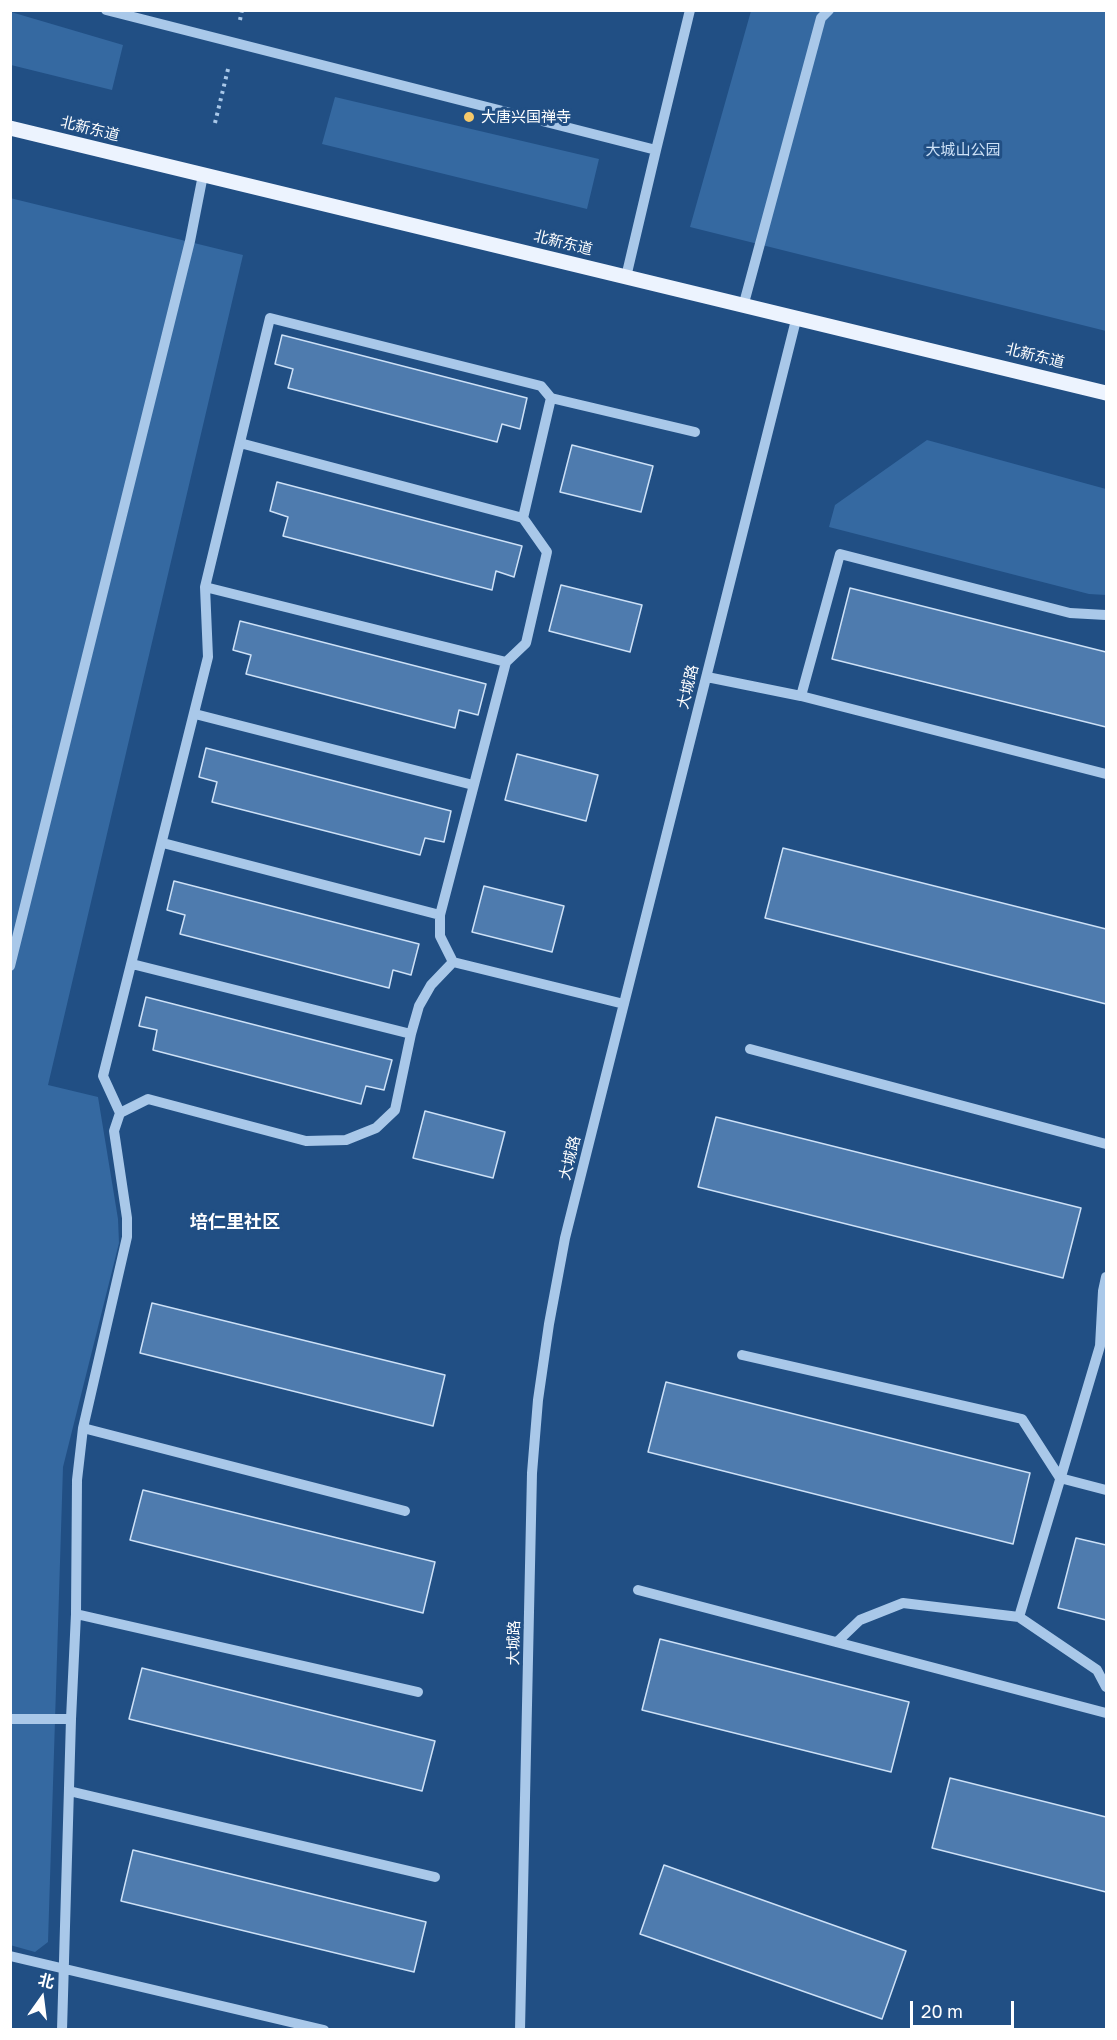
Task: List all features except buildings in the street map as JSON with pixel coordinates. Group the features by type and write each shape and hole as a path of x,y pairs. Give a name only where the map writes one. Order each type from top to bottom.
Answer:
{"main road":[{"name":"北新东道","path":"10,128 626,277 744,303 1107,393"}],"street":[{"path":"106,10 656,150"},
{"path":"626,277 690,10"},
{"path":"744,303 822,18 829,10"},
{"path":"10,966 190,241 203,175"},
{"name":"大城路","path":"520,2030 532,1473 538,1400 549,1324 565,1238 797,316"},
{"path":"62,2030 76,1614 77,1480 83,1428 127,1237 127,1218 114,1131 120,1113 103,1076 208,657 205,587 270,318 541,386 551,398 695,432"},
{"path":"523,518 551,398"},
{"path":"240,442 523,518 547,552 526,643 506,662 440,915 440,936 453,962 624,1004"},
{"path":"801,696 840,554 1070,613 1107,615"},
{"path":"205,587 506,662"},
{"path":"706,677 801,696 1107,774"},
{"path":"195,714 474,785"},
{"path":"163,843 440,915"},
{"path":"120,1113 148,1099 306,1141 346,1140 376,1128 395,1110 419,1005 430,985 453,962"},
{"path":"132,964 411,1034"},
{"path":"750,1049 1107,1144"},
{"path":"1019,1617 1100,1346 1107,1277"},
{"path":"742,1355 1022,1419 1060,1478 1107,1490"},
{"path":"83,1428 405,1511"},
{"path":"638,1590 1107,1713"},
{"path":"837,1642 860,1620 903,1603 1019,1617 1097,1670 1107,1687"},
{"path":"76,1614 418,1692"},
{"path":"10,1719 71,1719"},
{"path":"69,1791 435,1877"},
{"path":"10,1956 324,2030"}],"green space":[{"name":"大城山公园","path":"751,11 1106,11 1106,331 690,227"},
{"path":"11,12 123,45 112,90 11,65"},
{"path":"335,97 599,159 587,209 322,144"},
{"path":"10,198 243,255 48,1085 98,1097 118,1219 119,1243 63,1467 48,1942 35,1952 10,1945 10,736 19,701 11,732"},
{"path":"927,440 1106,489 1106,595 1089,594 829,527 835,505"}],"place":[{"name":"大唐兴国禅寺","path":"469,117"}],"district":[{"name":"培仁里社区","path":"235,1222"}]}
